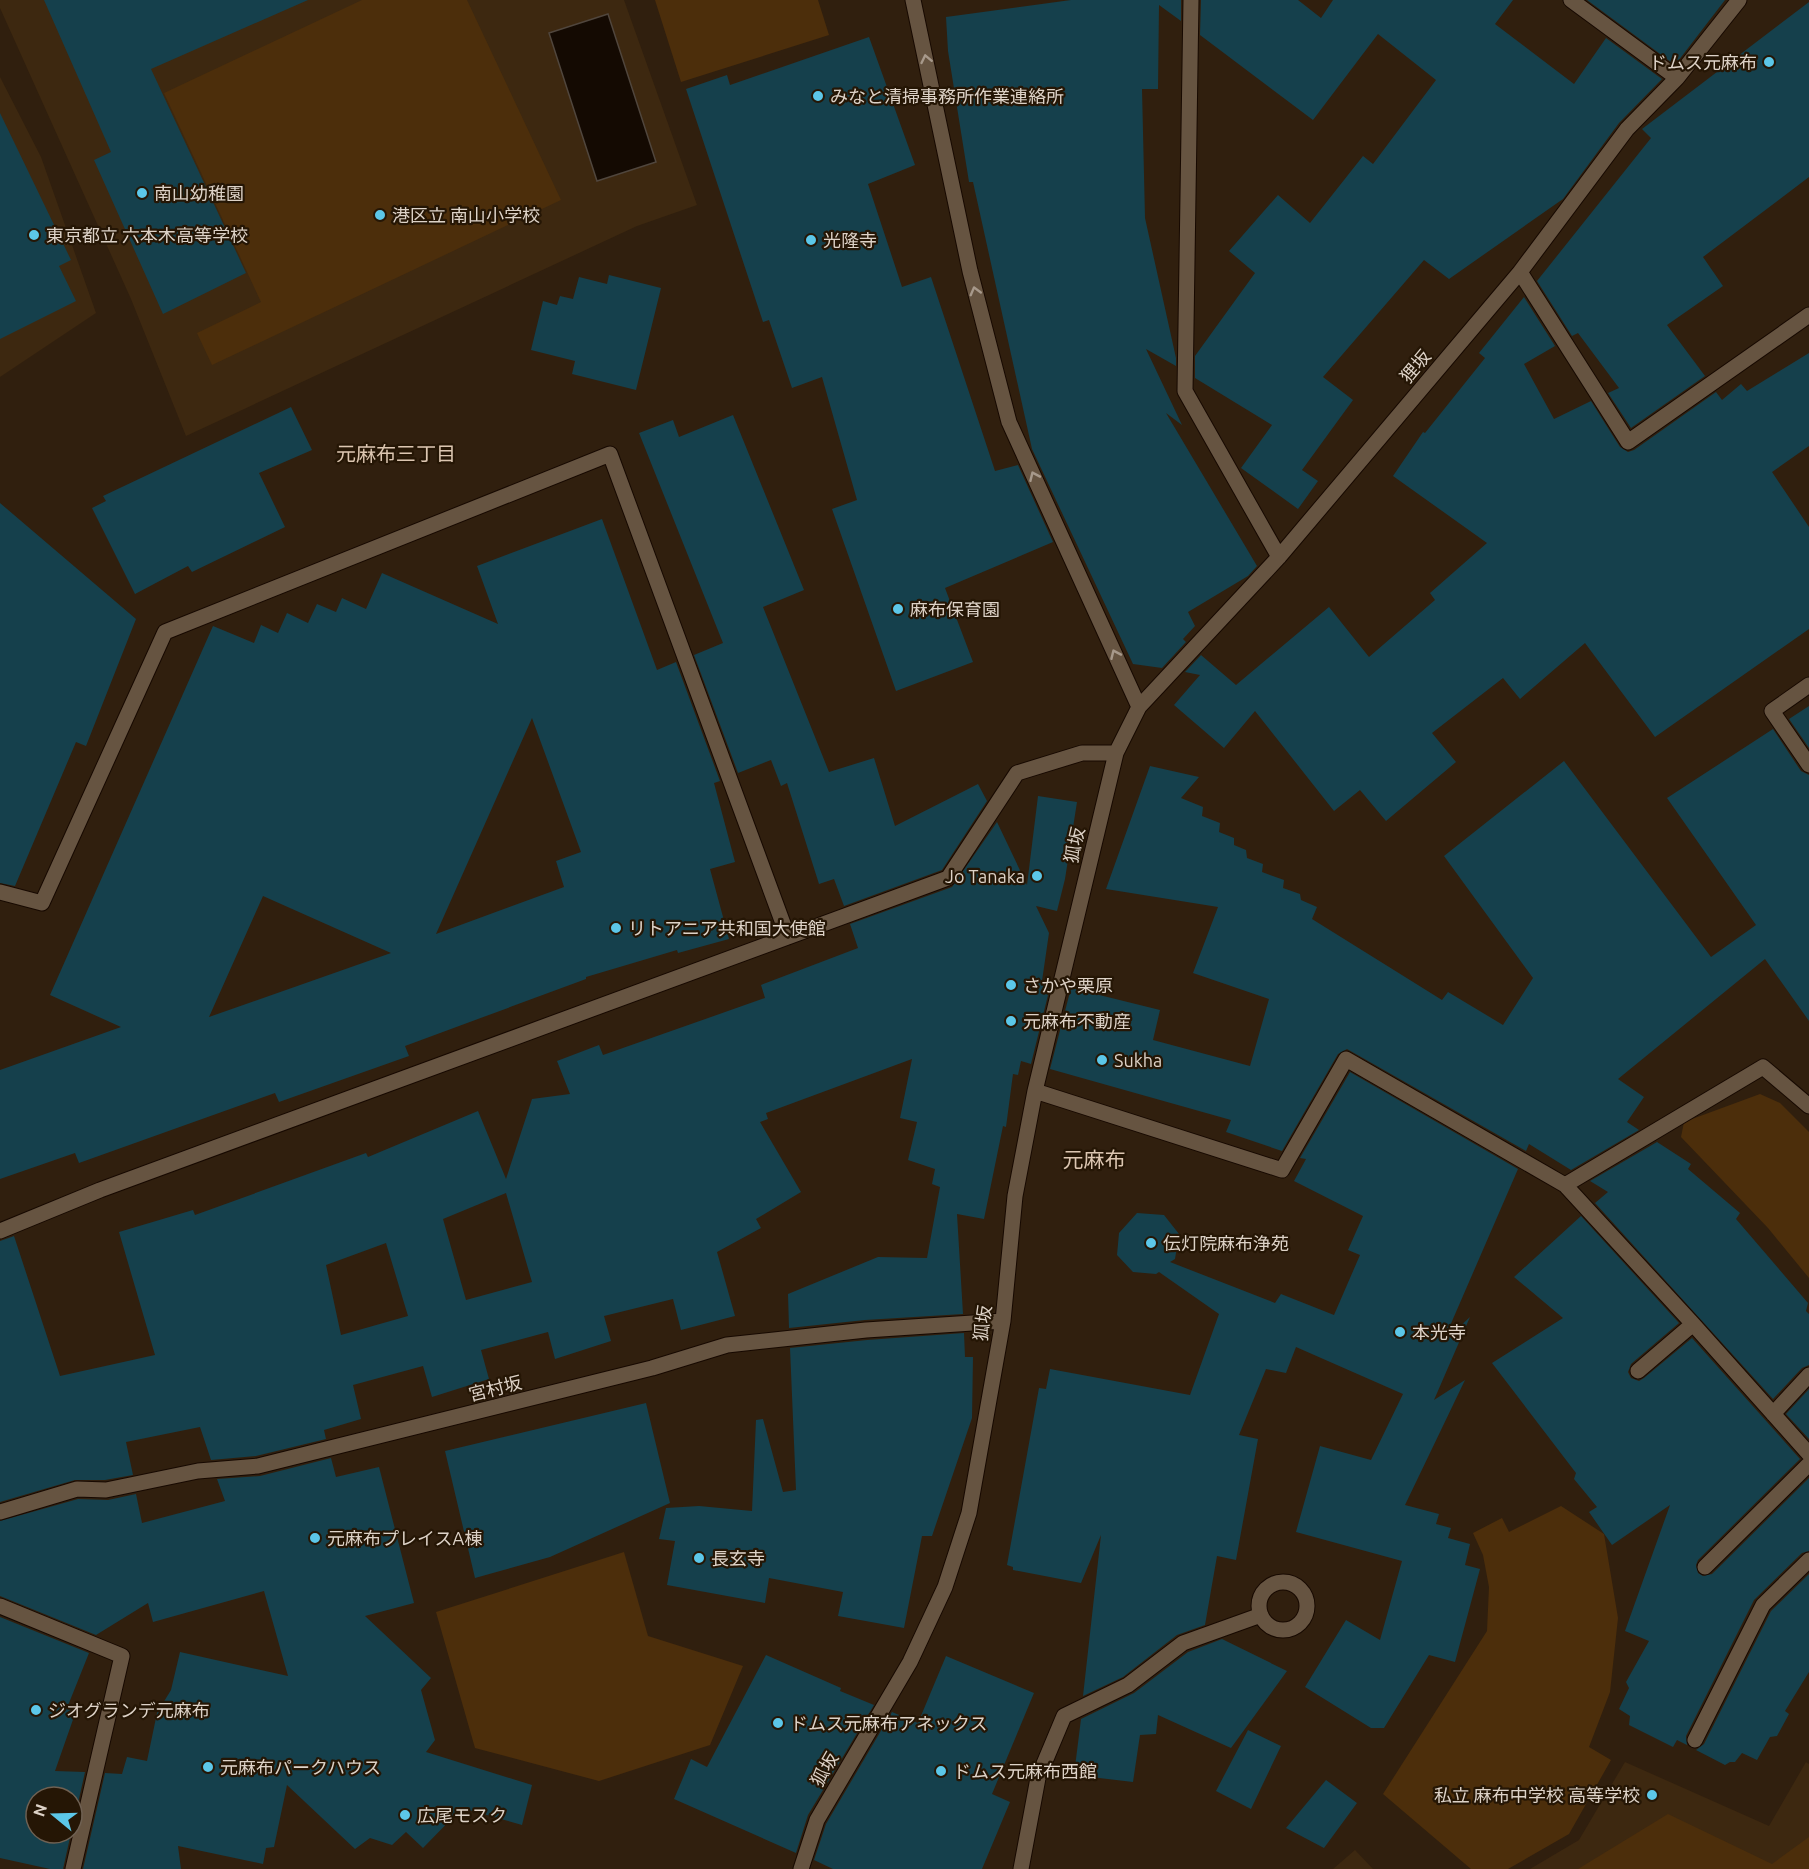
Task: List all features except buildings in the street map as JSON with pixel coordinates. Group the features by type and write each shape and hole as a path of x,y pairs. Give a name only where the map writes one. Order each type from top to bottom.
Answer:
{"street":[{"path":"913,0 970,271 1009,422 1139,707"},
{"path":"1191,0 1185,391 1279,557"},
{"path":"1571,0 1677,78"},
{"name":"狸坂","path":"1116,753 1139,707 1279,557 1520,272 1627,129 1677,78 1739,0"},
{"path":"1520,272 1628,442 1809,315"},
{"path":"0,892 42,903 165,632 610,454 788,937"},
{"path":"1809,685 1772,711 1809,765"},
{"path":"0,1231 111,1186 948,878 1017,773 1082,753 1116,753"},
{"name":"狐坂","path":"801,1869 817,1820 910,1662 945,1587 969,1513 1003,1322 1015,1196 1035,1091 1116,753"},
{"path":"1035,1091 1282,1170 1346,1059 1564,1185 1809,1454"},
{"path":"1564,1185 1763,1067 1809,1106"},
{"name":"宮村坂","path":"0,1512 77,1489 106,1490 198,1471 258,1466 640,1371 727,1345 866,1330 1003,1322"},
{"path":"1638,1371 1693,1324"},
{"path":"1773,1414 1809,1375"},
{"path":"1705,1566 1809,1464"},
{"path":"1695,1740 1764,1605 1809,1560"},
{"path":"0,1606 123,1656 73,1869"},
{"path":"1021,1869 1038,1779 1064,1716 1128,1685 1183,1643 1261,1615"}],"shaded area":[{"name":"港区立 南山小学校","path":"0,0 624,0 697,205 637,226 186,436 131,299 0,8"},
{"path":"362,0 467,0 561,200 212,365 197,333 261,302 164,93"},
{"path":"655,0 818,0 829,35 681,82"},
{"path":"608,14 656,162 597,181 549,33"},
{"name":"東京都立 六本木高等学校","path":"0,77 41,157 96,313 0,377"},
{"path":"1760,1094 1780,1103 1809,1132 1809,1278 1768,1228 1681,1137 1684,1122"},
{"path":"1561,1506 1604,1534 1618,1618 1610,1692 1589,1747 1611,1760 1569,1834 1508,1869 1471,1869 1383,1794 1487,1631 1489,1587 1483,1555 1473,1533 1502,1518 1509,1532"},
{"path":"624,1552 648,1636 743,1666 710,1745 599,1781 475,1748 436,1612"},
{"name":"私立 麻布中学校 高等学校","path":"1625,1762 1769,1826 1806,1762 1809,1764 1809,1869 1530,1869 1579,1840"},
{"path":"1668,1814 1772,1864 1809,1837 1809,1869 1578,1869"},
{"path":"1355,1850 1373,1869 1333,1869"}],"place":[{"name":"ドムス元麻布","path":"1769,62"},
{"name":"みなと清掃事務所作業連絡所","path":"818,96"},
{"name":"南山幼稚園","path":"142,193"},
{"name":"港区立 南山小学校","path":"380,215"},
{"name":"東京都立 六本木高等学校","path":"34,235"},
{"name":"光隆寺","path":"811,240"},
{"name":"麻布保育園","path":"898,609"},
{"name":"Jo Tanaka","path":"1037,876"},
{"name":"リトアニア共和国大使館","path":"616,928"},
{"name":"さかや栗原","path":"1011,985"},
{"name":"元麻布不動産","path":"1011,1021"},
{"name":"Sukha","path":"1102,1060"},
{"name":"伝灯院麻布浄苑","path":"1151,1243"},
{"name":"本光寺","path":"1400,1332"},
{"name":"元麻布プレイスA棟","path":"315,1538"},
{"name":"長玄寺","path":"699,1558"},
{"name":"ジオグランデ元麻布","path":"36,1710"},
{"name":"ドムス元麻布アネックス","path":"778,1723"},
{"name":"元麻布パークハウス","path":"208,1767"},
{"name":"ドムス元麻布西館","path":"941,1771"},
{"name":"私立 麻布中学校 高等学校","path":"1652,1795"},
{"name":"広尾モスク","path":"405,1815"}],"district":[{"name":"元麻布三丁目","path":"396,453"},
{"name":"元麻布","path":"1094,1159"}]}
